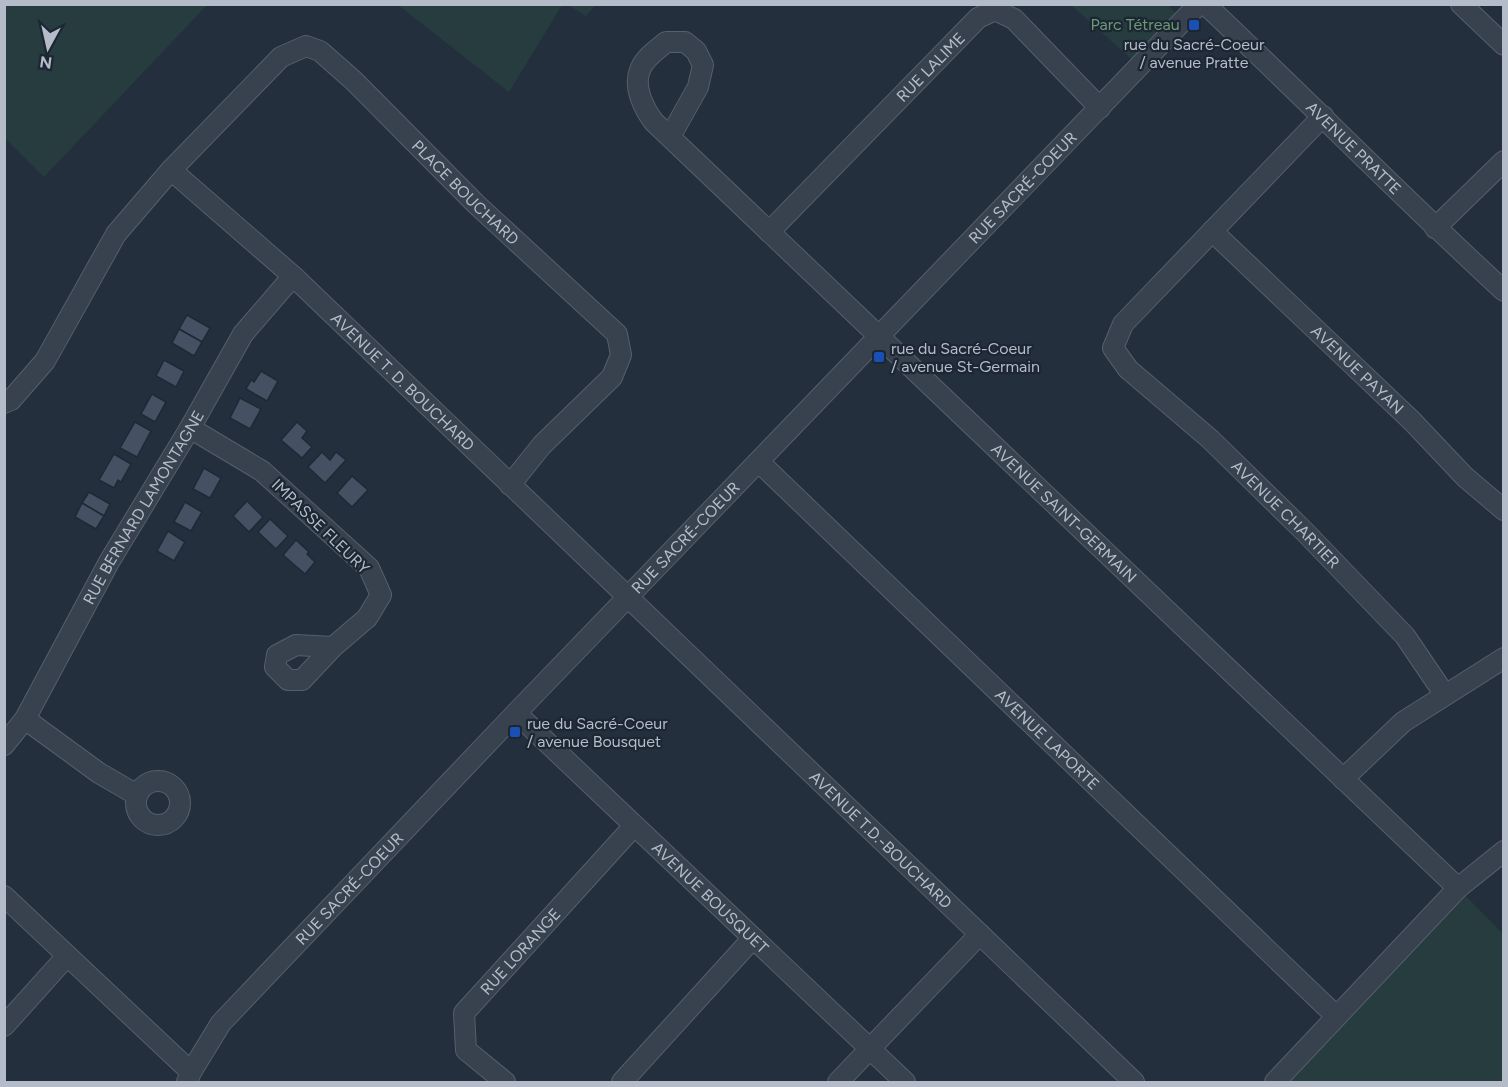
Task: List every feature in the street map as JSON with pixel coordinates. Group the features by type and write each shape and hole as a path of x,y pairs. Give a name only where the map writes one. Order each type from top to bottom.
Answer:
{"street":[{"name":"RUE SACRÉ-COEUR","path":"189,1077 221,1023 516,713 1199,4"},
{"name":"AVENUE PRATTE","path":"1205,4 1503,291"},
{"path":"1461,4 1503,45"},
{"name":"RUE LALIME","path":"769,232 978,18 995,10 1014,19 1100,108"},
{"name":"AVENUE SAINT-GERMAIN","path":"670,137 698,87 703,65 696,51 685,42 666,42 648,58 639,70 639,92 646,111 670,137 769,232 1458,888"},
{"name":"PLACE BOUCHARD","path":"171,170 281,57 306,46 320,51 354,81 476,204 617,334 621,356 612,377 542,445 510,485"},
{"path":"1212,231 1323,116"},
{"path":"1435,228 1503,161"},
{"path":"4,403 11,400 45,362 116,234 171,170"},
{"name":"AVENUE T. D. BOUCHARD","path":"171,170 292,276 629,597"},
{"name":"AVENUE CHARTIER","path":"1212,231 1123,324 1113,348 1128,369 1210,439 1305,532 1405,636 1445,695"},
{"name":"AVENUE PAYAN","path":"1212,231 1412,421 1465,477 1503,510"},
{"name":"RUE BERNARD LAMONTAGNE","path":"4,745 25,719 109,562 190,428 243,334 292,276"},
{"name":"IMPASSE FLEURY","path":"190,428 262,471 369,568 381,595 367,618 333,647"},
{"name":"AVENUE LAPORTE","path":"759,462 1336,1016"},
{"name":"AVENUE T.D.-BOUCHARD","path":"629,597 1134,1083"},
{"path":"1343,778 1403,722 1503,658"},
{"name":"AVENUE BOUSQUET","path":"516,713 905,1083"},
{"path":"25,719 99,773 137,795"},
{"name":"RUE LORANGE","path":"504,1083 466,1050 464,1013 634,826"},
{"path":"1275,1083 1458,888 1503,851"},
{"path":"4,896 189,1077"},
{"path":"838,1083 980,934"},
{"path":"622,1083 753,938"},
{"path":"4,1026 67,956"}],"green space":[{"path":"4,5 207,5 44,177 5,138"},
{"path":"398,5 562,5 509,92"},
{"path":"568,5 596,5 586,16"},
{"name":"Parc Tétreau","path":"1071,5 1167,5 1181,17 1137,64"},
{"path":"1458,888 1503,934 1503,1082 1279,1082"}],"building":[{"path":"187,315 210,328 202,342 179,329"},
{"path":"179,329 202,342 194,356 172,343"},
{"path":"164,360 184,371 176,387 156,376"},
{"path":"261,371 278,381 267,401 246,389 251,380 254,382"},
{"path":"152,394 166,402 155,422 141,414"},
{"path":"240,398 261,409 250,429 230,418"},
{"path":"135,422 151,431 137,457 120,448"},
{"path":"297,422 307,431 302,438 312,447 302,458 281,440"},
{"path":"322,452 330,460 336,452 346,460 325,483 308,467"},
{"path":"114,454 131,464 121,482 118,480 114,488 99,480"},
{"path":"204,468 221,478 210,498 193,489"},
{"path":"352,476 368,490 352,507 337,493"},
{"path":"89,492 110,504 104,516 82,503"},
{"path":"247,501 263,517 249,532 233,516"},
{"path":"185,502 202,512 191,531 174,522"},
{"path":"82,503 104,516 96,529 75,517"},
{"path":"270,519 288,536 276,549 258,532"},
{"path":"168,531 185,542 174,561 157,551"},
{"path":"296,540 309,552 307,554 315,562 305,574 283,555"}],"place":[{"name":"rue du Sacré-Coeur / avenue Pratte","path":"1194,25"},
{"name":"rue du Sacré-Coeur / avenue St-Germain","path":"879,357"},
{"name":"rue du Sacré-Coeur / avenue Bousquet","path":"515,732"}]}
